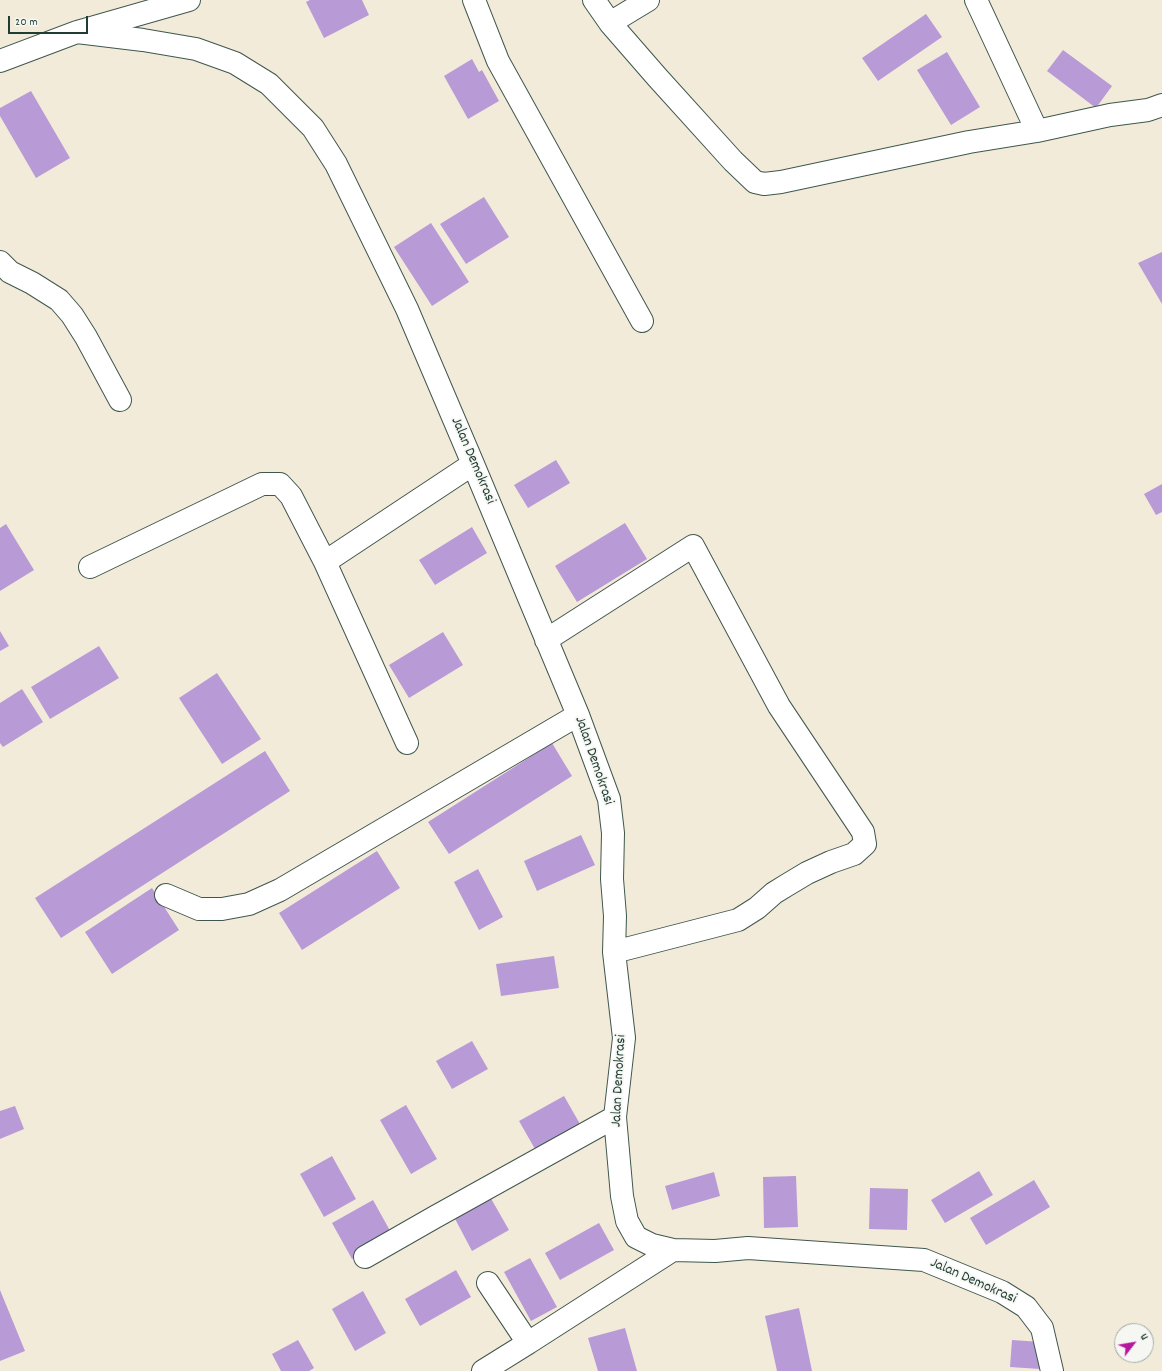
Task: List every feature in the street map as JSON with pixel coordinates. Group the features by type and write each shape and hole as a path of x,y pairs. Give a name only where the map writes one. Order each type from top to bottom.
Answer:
{"street":[{"path":"0,61 145,6 190,0"},
{"path":"474,0 498,62 642,321"},
{"path":"594,0 610,23 657,78 733,161 755,182 764,184 781,182 970,142 1037,131 1110,115 1148,110 1162,105"},
{"path":"610,23 648,0"},
{"path":"976,0 1037,131"},
{"name":"Jalan Demokrasi","path":"77,32 143,40 196,49 235,64 269,84 313,128 336,164 404,302 578,715 609,799 613,833 612,879 615,916 614,952 624,1038 616,1117 622,1196 627,1221 636,1237 652,1245 673,1250 715,1251 748,1248 924,1260 1002,1292 1026,1307 1042,1328 1052,1371"},
{"path":"0,262 10,272 32,283 58,300 72,315 86,337 120,400"},
{"path":"325,562 473,464"},
{"path":"90,567 262,484 280,484 291,496 325,562 407,743"},
{"path":"546,640 693,546 779,706 862,832 865,844 854,854 831,862 807,873 774,893 757,908 738,920 614,952"},
{"path":"166,895 199,909 222,910 249,904 280,890 578,715"},
{"path":"365,1257 616,1117"},
{"path":"483,1371 528,1344 673,1250"},
{"path":"488,1283 528,1344"}],"building":[{"path":"310,0 362,0 369,15 324,38 306,2"},
{"path":"926,14 942,37 878,81 862,58"},
{"path":"1063,50 1112,86 1096,108 1047,71"},
{"path":"947,52 980,107 951,125 917,70"},
{"path":"472,59 479,72 482,70 499,101 468,119 444,76"},
{"path":"31,91 70,158 36,178 0,116 0,108"},
{"path":"484,197 509,237 466,264 440,224"},
{"path":"431,223 469,282 432,306 394,247"},
{"path":"1162,252 1162,304 1138,263"},
{"path":"556,460 570,483 528,508 514,485"},
{"path":"1162,484 1162,512 1156,515 1144,494"},
{"path":"625,523 647,559 577,602 555,566"},
{"path":"6,524 34,570 0,591 0,528"},
{"path":"472,527 487,553 435,585 419,560"},
{"path":"0,631 9,646 0,651"},
{"path":"443,632 463,665 409,698 389,665"},
{"path":"99,646 119,678 50,719 31,687"},
{"path":"217,673 261,739 222,764 179,698"},
{"path":"22,689 43,722 3,747 0,743 0,703"},
{"path":"552,743 572,776 449,854 428,822"},
{"path":"265,751 290,791 61,938 35,898"},
{"path":"581,835 595,865 537,891 524,861"},
{"path":"377,851 400,888 302,950 279,913"},
{"path":"478,869 503,917 479,930 454,882"},
{"path":"152,888 179,930 112,974 85,932"},
{"path":"554,956 559,988 501,996 496,964"},
{"path":"472,1041 488,1069 452,1089 436,1061"},
{"path":"564,1096 580,1124 535,1149 519,1121"},
{"path":"406,1105 437,1159 411,1174 380,1120"},
{"path":"15,1106 24,1129 0,1139 0,1111"},
{"path":"332,1156 356,1199 324,1217 300,1174"},
{"path":"979,1171 993,1195 945,1223 931,1200"},
{"path":"714,1172 720,1196 672,1210 665,1186"},
{"path":"796,1176 798,1227 764,1228 763,1177"},
{"path":"1034,1180 1050,1207 986,1245 970,1218"},
{"path":"870,1188 908,1189 907,1230 869,1229"},
{"path":"489,1195 509,1230 472,1251 453,1215"},
{"path":"373,1200 393,1236 352,1259 332,1223"},
{"path":"599,1223 614,1250 560,1280 545,1253"},
{"path":"530,1258 557,1307 531,1321 504,1272"},
{"path":"456,1270 471,1297 420,1326 405,1299"},
{"path":"0,1290 25,1351 0,1361"},
{"path":"363,1291 386,1333 355,1351 332,1309"},
{"path":"799,1308 812,1371 777,1371 765,1316"},
{"path":"625,1328 637,1371 598,1371 588,1338"},
{"path":"298,1340 314,1368 309,1371 281,1371 272,1354"},
{"path":"1012,1340 1041,1342 1040,1369 1010,1367"}]}
